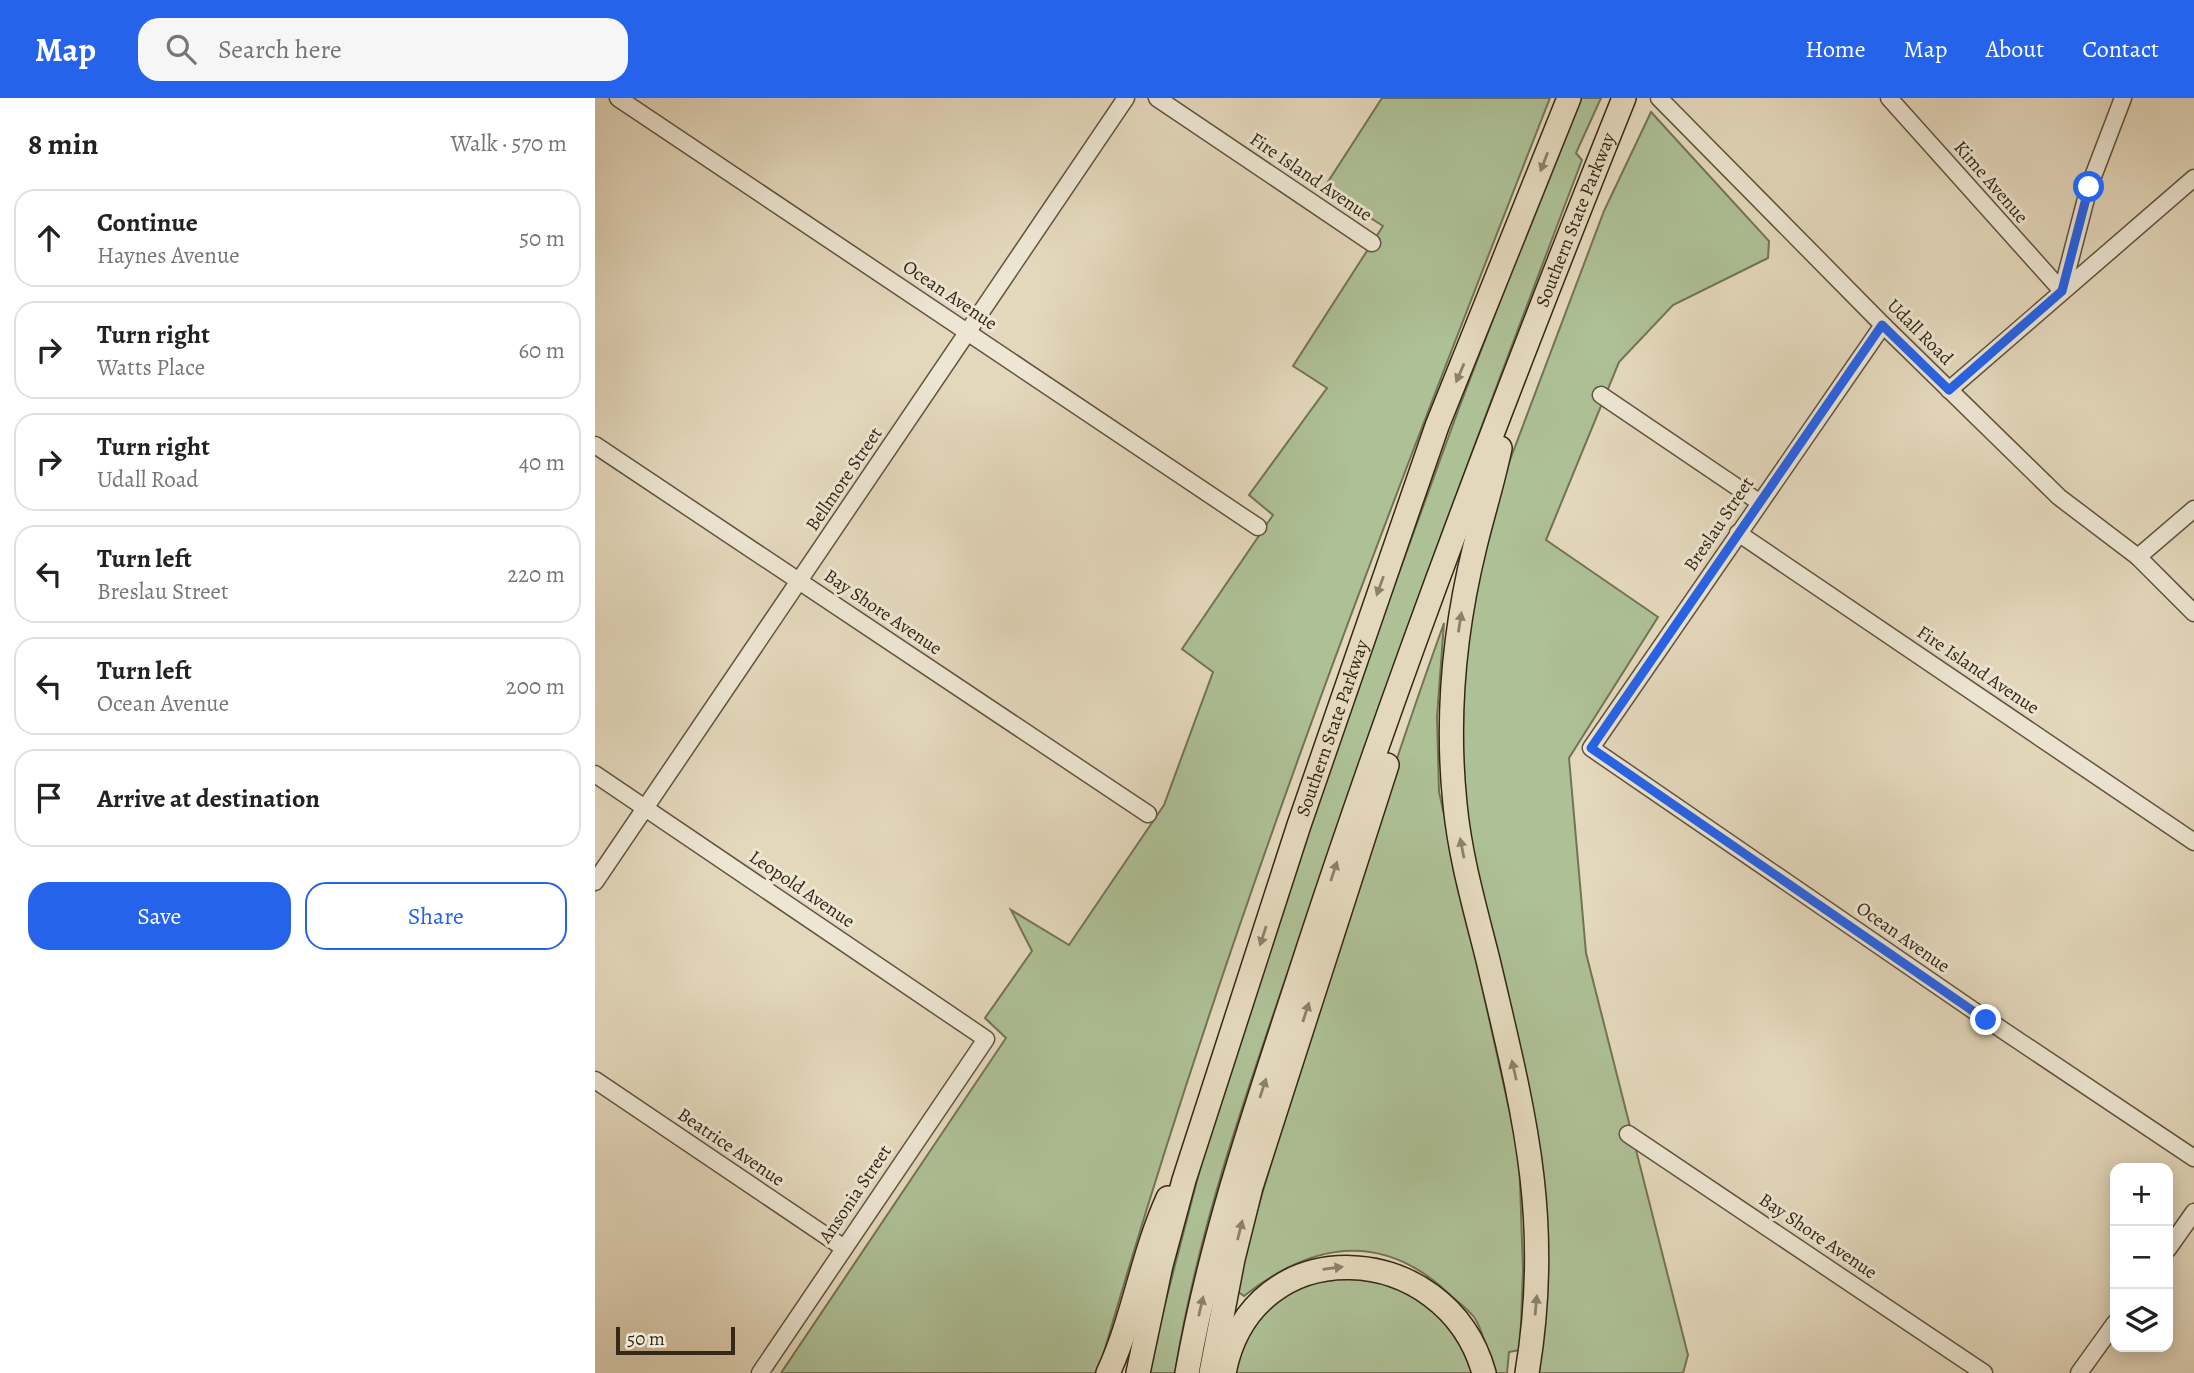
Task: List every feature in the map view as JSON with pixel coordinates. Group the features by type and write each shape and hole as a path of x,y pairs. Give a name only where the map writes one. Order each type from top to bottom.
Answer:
{"highway":[{"name":"Southern State Parkway","path":"1137,1373 1161,1265 1201,1126 1313,785 1419,476 1569,98"},
{"name":"Southern State Parkway","path":"1187,1373 1213,1255 1255,1113 1413,641 1624,98"},
{"path":"1516,373 1464,599 1453,675 1450,741 1462,851 1524,1112 1535,1186 1538,1285 1527,1373"},
{"name":"Southern State Parkway","path":"1211,1373 1231,1269 1251,1187 1425,646 1455,537"},
{"path":"1108,1373 1133,1308 1154,1229 1201,1126"},
{"path":"1224,1373 1237,1334 1271,1294 1308,1273 1341,1267 1389,1273 1434,1295 1465,1330 1484,1373"}],"street":[{"name":"Ocean Avenue","path":"618,98 1258,527"},
{"name":"Bellmore Street","path":"595,882 1126,98"},
{"name":"Fire Island Avenue","path":"1157,98 1373,243"},
{"name":"Udall Road","path":"1659,98 1882,325 2059,497 2138,557 2194,613"},
{"name":"Kime Avenue","path":"1889,98 2062,291"},
{"path":"2062,291 2089,187 2123,98"},
{"path":"1949,390 2194,177"},
{"name":"Breslau Street","path":"1591,748 1882,325"},
{"path":"1601,395 1759,502"},
{"name":"Bay Shore Avenue","path":"595,444 1148,814"},
{"path":"2138,557 2194,509"},
{"name":"Fire Island Avenue","path":"1738,533 2194,842"},
{"name":"Ocean Avenue","path":"1591,748 1986,1020 2194,1158"},
{"name":"Leopold Avenue","path":"595,774 986,1039"},
{"name":"Ansonia Street","path":"760,1373 986,1039"},
{"name":"Beatrice Avenue","path":"595,1080 844,1248"},
{"name":"Bay Shore Avenue","path":"1628,1134 1984,1373"},
{"path":"2173,1242 2194,1212"},
{"path":"2079,1373 2110,1330"}],"green space":[{"path":"1382,98 1550,98 1369,567 1255,881 1150,1199 1102,1359 1095,1373 781,1373 1006,1038 985,1018 1032,951 1011,910 1069,945 1164,805 1213,672 1182,649 1273,515 1249,495 1327,388 1293,366 1383,226 1324,188"},
{"path":"1578,98 1601,98 1576,153 1582,160 1405,635 1248,1089 1198,1258 1175,1373 1147,1373 1207,1142 1271,942 1362,674 1459,408"},
{"path":"1651,112 1769,241 1768,258 1673,305 1619,362 1546,540 1658,617 1569,758 1586,953 1688,1355 1683,1373 1533,1373 1545,1220 1454,774 1459,633 1490,513 1604,211"},
{"path":"1444,623 1437,717 1439,792 1519,1154 1523,1270 1520,1350 1509,1352 1507,1373 1494,1373 1481,1329 1471,1314 1422,1272 1396,1259 1371,1252 1345,1251 1320,1255 1269,1278 1244,1296 1237,1291 1239,1272 1337,946 1388,784"},
{"path":"1354,1271 1411,1288 1456,1329 1472,1373 1229,1373 1247,1327 1295,1284"}],"route":[{"path":"1986,1020 1591,748 1882,325 1949,390 2062,291 2089,187"}]}
